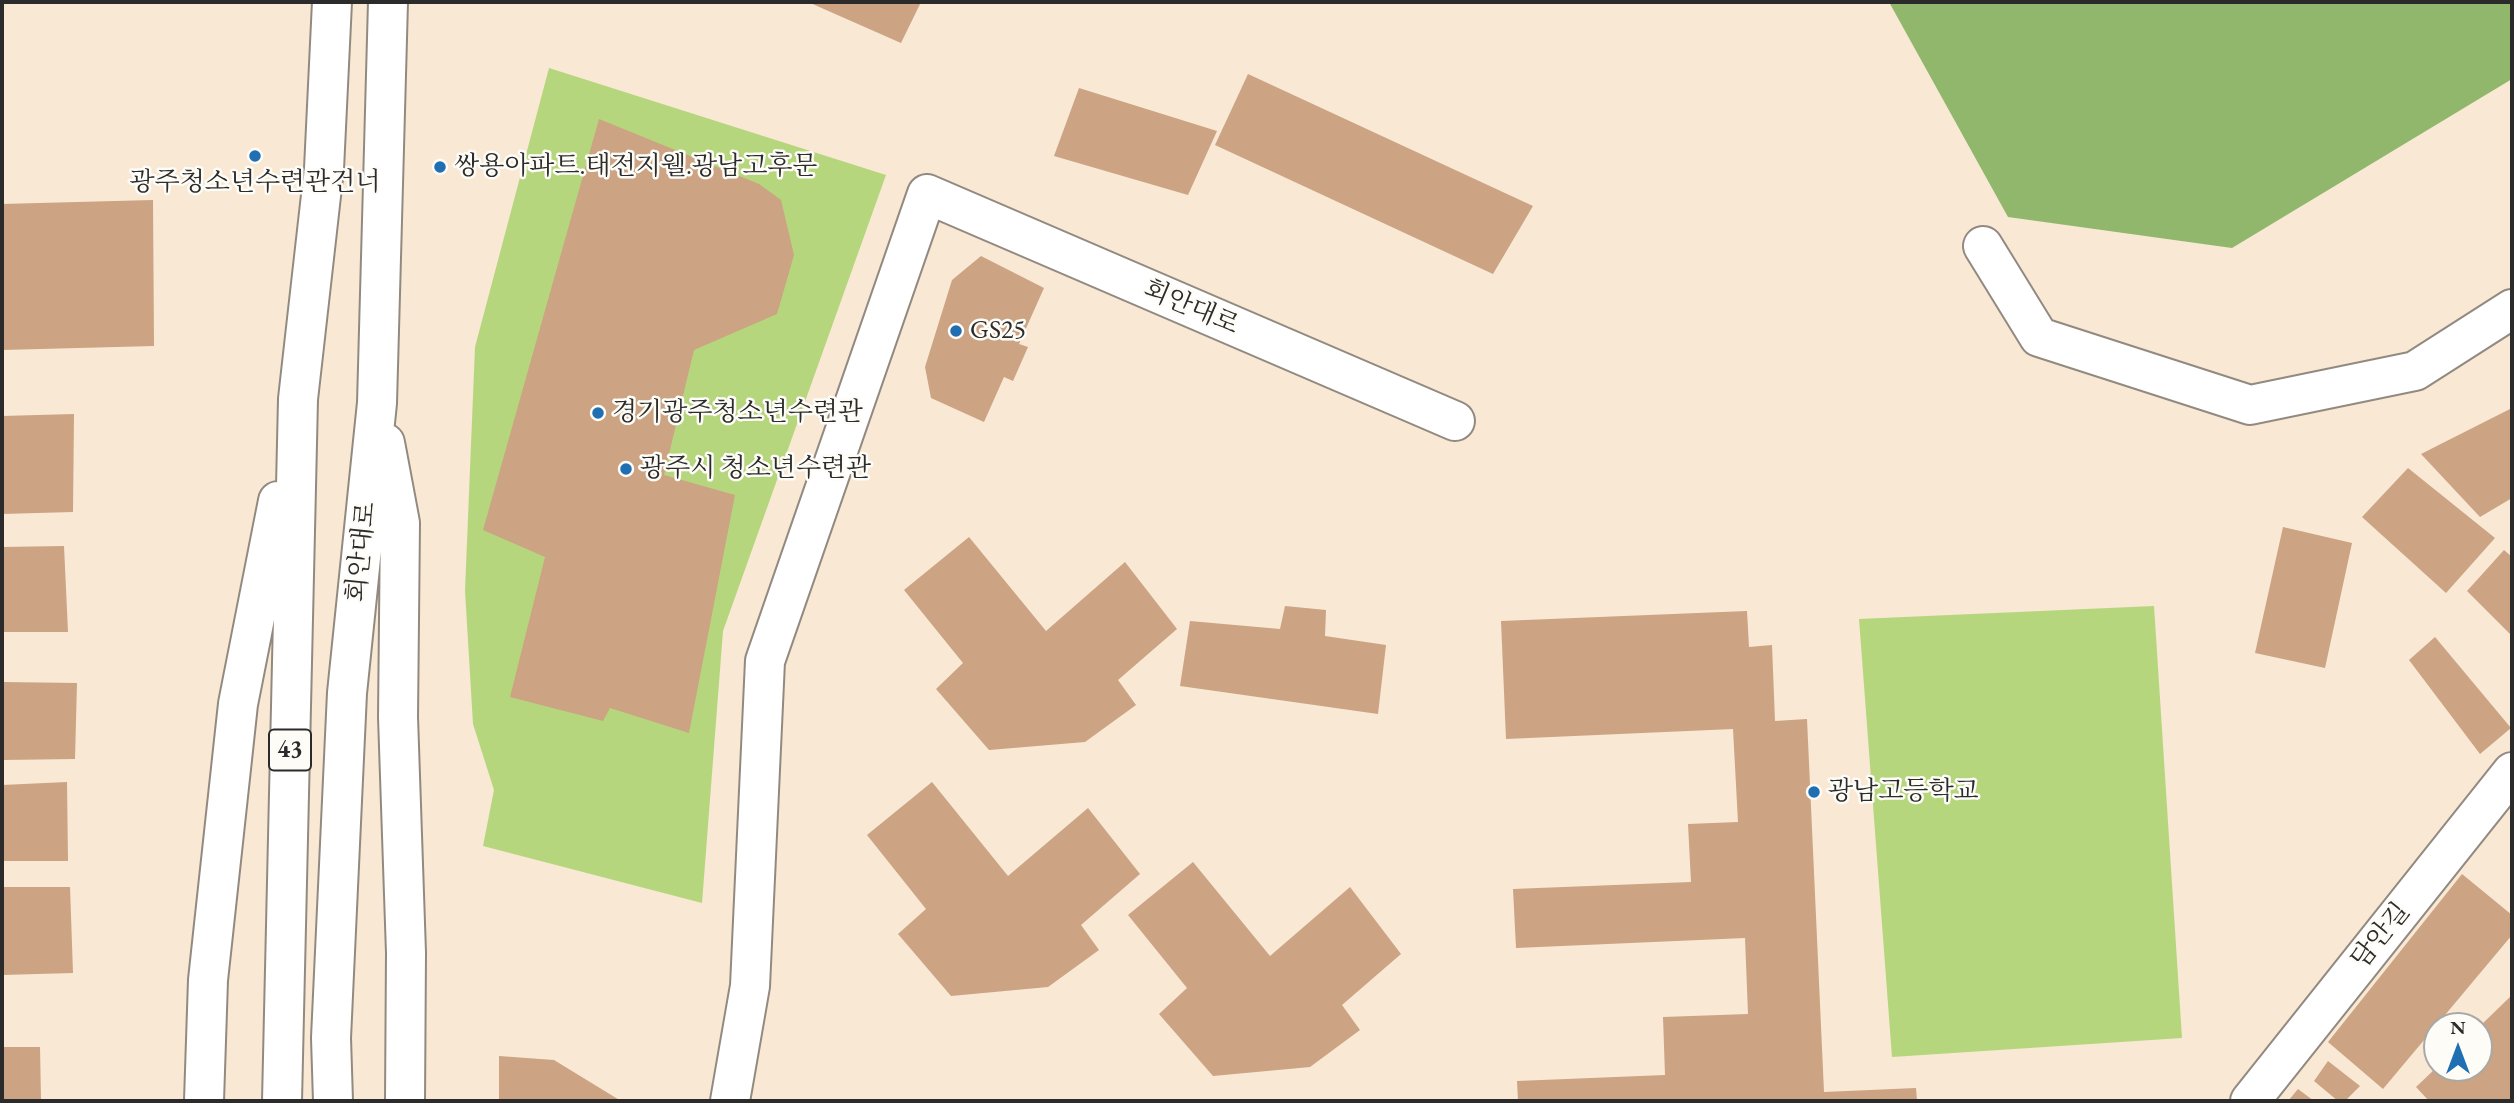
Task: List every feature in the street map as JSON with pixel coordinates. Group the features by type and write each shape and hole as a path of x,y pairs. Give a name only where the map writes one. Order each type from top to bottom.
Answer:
{"main road":[{"name":"43","path":"282,1101 298,399 324,169 332,2"},
{"name":"회안대로","path":"333,1101 332,1010 347,693 377,403 388,2"},
{"name":"회안대로","path":"730,1101 750,986 765,661 927,194 1455,421"},
{"path":"1983,246 2039,337 2250,405 2415,371 2512,309"},
{"path":"204,1101 208,980 238,704 298,399"},
{"path":"377,403 400,523 398,717 406,953 405,1101"},
{"name":"담안길","path":"2250,1101 2512,772"}],"green space":[{"path":"1889,2 2512,2 2512,79 2232,248 2008,217"},
{"name":"광주시 청소년수련관","path":"549,68 886,175 723,631 702,903 483,846 494,790 473,724 465,591 475,347"},
{"path":"2154,606 2182,1038 1892,1057 1859,619"}],"building":[{"path":"808,2 921,2 901,43"},
{"path":"1248,74 1533,206 1493,274 1215,145"},
{"path":"1079,88 1217,131 1188,195 1054,156"},
{"name":"경기광주청소년수련관","path":"599,119 759,184 781,200 794,255 777,314 694,350 664,475 735,495 689,733 610,708 603,721 510,697 545,557 483,530"},
{"path":"153,200 154,346 2,350 2,204"},
{"path":"981,256 1044,288 1019,344 1028,347 1013,381 1004,377 984,422 931,398 925,367 952,280"},
{"path":"2512,408 2512,498 2480,517 2421,454"},
{"path":"74,414 73,512 2,514 2,416"},
{"path":"2408,468 2495,538 2446,593 2362,517"},
{"path":"2283,527 2352,543 2325,668 2255,653"},
{"path":"969,537 1046,631 1125,562 1177,629 1118,680 1136,705 1085,742 989,750 936,689 963,663 904,590"},
{"path":"64,546 68,632 2,632 2,547"},
{"path":"2504,550 2512,557 2512,636 2467,591"},
{"path":"1285,606 1326,610 1325,636 1386,645 1378,714 1180,686 1190,621 1280,629"},
{"path":"1747,611 1749,647 1772,645 1775,721 1807,719 1824,1092 1916,1088 1917,1101 1518,1101 1517,1081 1665,1075 1663,1017 1748,1014 1745,938 1516,948 1513,889 1691,882 1688,824 1738,822 1733,729 1506,739 1501,621"},
{"path":"2435,637 2511,728 2480,754 2409,660"},
{"path":"2,682 77,683 75,759 2,760"},
{"path":"67,782 68,861 2,861 2,785"},
{"path":"932,782 1008,876 1088,808 1140,874 1081,925 1099,950 1048,987 951,996 898,934 926,909 867,835"},
{"path":"1193,862 1270,956 1350,887 1401,954 1342,1005 1360,1030 1310,1067 1213,1076 1159,1014 1187,988 1128,915"},
{"path":"2462,874 2512,915 2512,935 2448,1012 2423,1012 2423,1041 2383,1089 2328,1042"},
{"path":"2,887 70,887 73,973 2,975"},
{"path":"2512,995 2512,1101 2429,1101 2416,1087 2423,1080 2493,1082 2493,1013"},
{"path":"2,1047 40,1047 41,1101 2,1101"},
{"path":"499,1056 554,1060 621,1101 499,1101"},
{"path":"2328,1061 2360,1086 2345,1101 2338,1101 2314,1081"},
{"path":"2298,1089 2314,1101 2288,1101"}],"place":[{"name":"광주청소년수련관건너","path":"255,156"},
{"name":"쌍용아파트.태전지웰.광남고후문","path":"440,167"},
{"name":"GS25","path":"956,331"},
{"name":"경기광주청소년수련관","path":"598,413"},
{"name":"광주시 청소년수련관","path":"626,469"},
{"name":"광남고등학교","path":"1814,792"}]}
